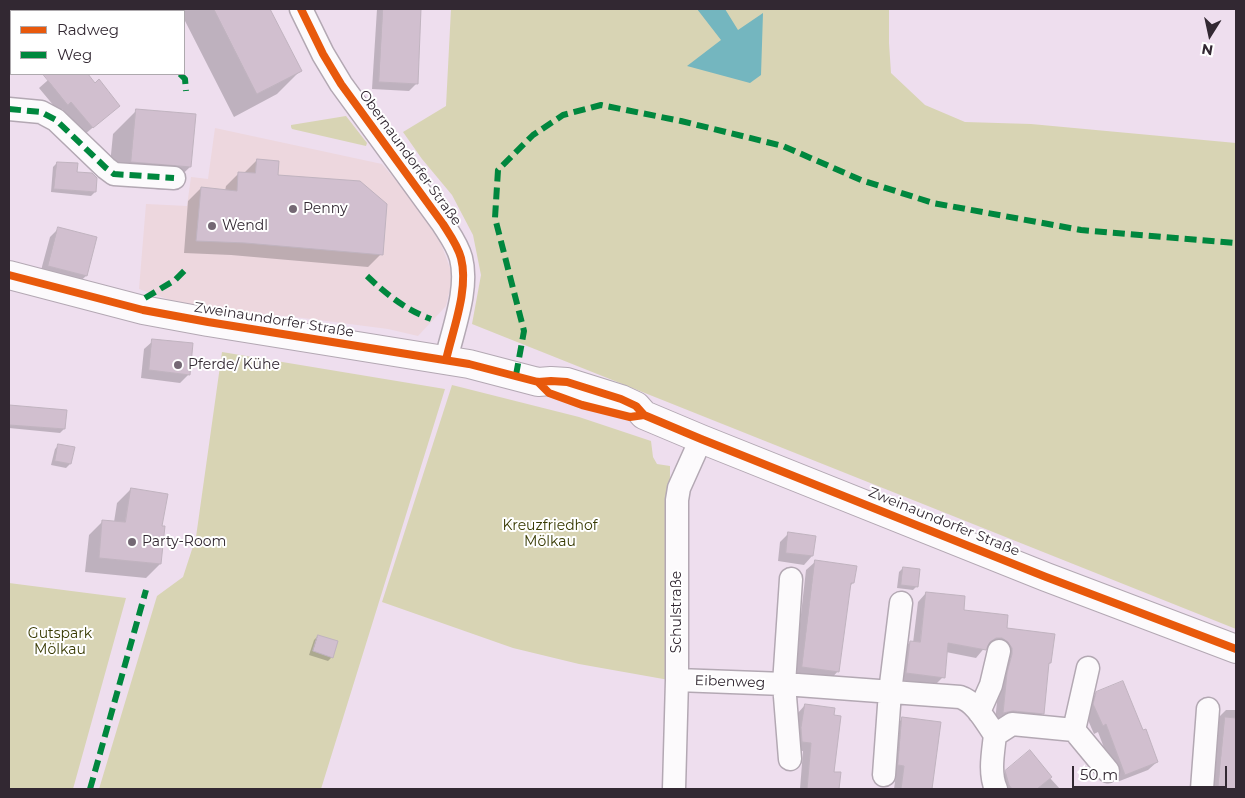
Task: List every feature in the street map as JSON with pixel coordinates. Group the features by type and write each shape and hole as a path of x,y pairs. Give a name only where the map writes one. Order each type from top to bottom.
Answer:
{"street":[{"name":"Obernaundorfer Straße","path":"301,9 323,54 341,84 438,216 456,245 461,257 464,279 446,360"},
{"path":"9,109 41,112 56,120 114,174 174,178"},
{"name":"Zweinaundorfer Straße","path":"9,275 143,310 446,360 488,368 538,382 549,393 582,405 630,417 644,415 1046,577 1236,649"},
{"name":"Schulstraße","path":"674,789 677,680 677,500 679,488 701,439"},
{"name":"Eibenweg","path":"790,759 784,684 791,579"},
{"path":"884,775 890,692 901,603"},
{"path":"979,712 991,685 999,651"},
{"path":"1074,730 1088,668"},
{"name":"Eibenweg","path":"677,680 784,684 960,696 966,699 979,712 995,736"},
{"path":"1202,789 1208,709"},
{"path":"996,789 993,782 992,758 995,736 1012,724 1074,730 1108,771"}],"shaded area":[{"path":"215,128 382,164 417,205 441,244 453,276 446,306 418,336 388,329 187,306 139,289 146,204 187,206 191,177 208,179"}],"green space":[{"path":"451,9 889,9 891,73 925,105 965,122 1031,124 1236,143 1236,629 472,324 481,275 473,235 452,195 422,159 403,132 446,106"},
{"path":"346,116 367,143 366,146 292,129 291,127 291,125"},
{"path":"222,352 445,389 321,789 99,789 157,596 183,577 196,537"},
{"name":"Kreuzfriedhof Mölkau","path":"452,385 579,417 651,441 653,457 657,464 670,466 669,680 579,664 513,648 382,602"},
{"name":"Gutspark Mölkau","path":"9,583 126,598 73,789 9,789"}],"water":[{"path":"697,9 725,9 738,30 763,13 761,75 750,83 687,66 721,40"}],"building":[{"path":"214,9 270,9 302,71 257,94"},
{"path":"383,9 421,9 418,84 379,82"},
{"path":"44,75 89,75 95,83 99,79 120,106 93,128 71,102 68,105"},
{"path":"136,109 196,114 191,167 131,162"},
{"name":"Penny","path":"257,159 279,161 278,175 360,181 387,204 383,255 245,243 196,241 201,187 237,191 238,172 255,173"},
{"path":"57,162 78,163 77,172 92,173 97,178 96,192 54,189"},
{"path":"58,227 97,237 87,276 48,266"},
{"name":"Pferde/ Kühe","path":"152,339 193,343 190,375 149,370"},
{"path":"9,405 67,410 65,429 9,425"},
{"path":"58,444 75,447 71,464 55,461"},
{"name":"Party-Room","path":"131,488 168,494 162,526 165,526 161,564 99,558 102,520 125,522"},
{"path":"788,532 816,536 813,556 786,553"},
{"path":"815,560 857,566 854,583 851,583 839,672 802,667"},
{"path":"903,567 920,569 918,587 901,585"},
{"path":"926,592 965,596 964,610 1008,615 1007,628 1055,634 1051,663 1049,663 1044,714 1013,711 1003,713 1007,673 1012,648 1002,638 996,638 990,642 986,650 948,643 945,678 906,673 910,641 920,642"},
{"path":"318,635 338,641 333,658 313,651"},
{"path":"1123,681 1143,730 1146,729 1158,762 1125,775 1106,724 1103,726 1093,704 1096,692"},
{"path":"805,704 835,708 834,715 841,716 834,772 841,772 839,789 807,789 811,743 802,742 801,728"},
{"path":"902,717 941,722 932,789 901,789 904,766 898,765"},
{"path":"1225,717 1236,718 1236,789 1218,789"},
{"path":"1030,750 1052,777 1037,789 1012,789 1005,771"}],"marked path":[{"path":"181,75 185,79 186,91"},
{"path":"516,375 524,331 495,218 498,170 533,135 563,115 601,105 681,121 783,146 861,180 933,203 1081,230 1236,243"},
{"path":"9,109 41,112 56,120 114,174 174,178"},
{"path":"145,298 175,280 185,270"},
{"path":"367,276 397,301 431,319"},
{"path":"90,789 146,590"}],"cycle path":[{"path":"301,9 323,54 341,84 443,224 458,249 463,270 462,296 446,360"},
{"path":"9,275 143,310 469,364 538,382 567,382 621,399 636,406 644,415 701,439 1046,577 1236,649"},
{"path":"538,382 549,393 582,405 630,417 644,415"}],"place":[{"name":"Penny","path":"293,209"},
{"name":"Wendl","path":"212,226"},
{"name":"Pferde/ Kühe","path":"178,365"},
{"name":"Party-Room","path":"132,542"}]}
